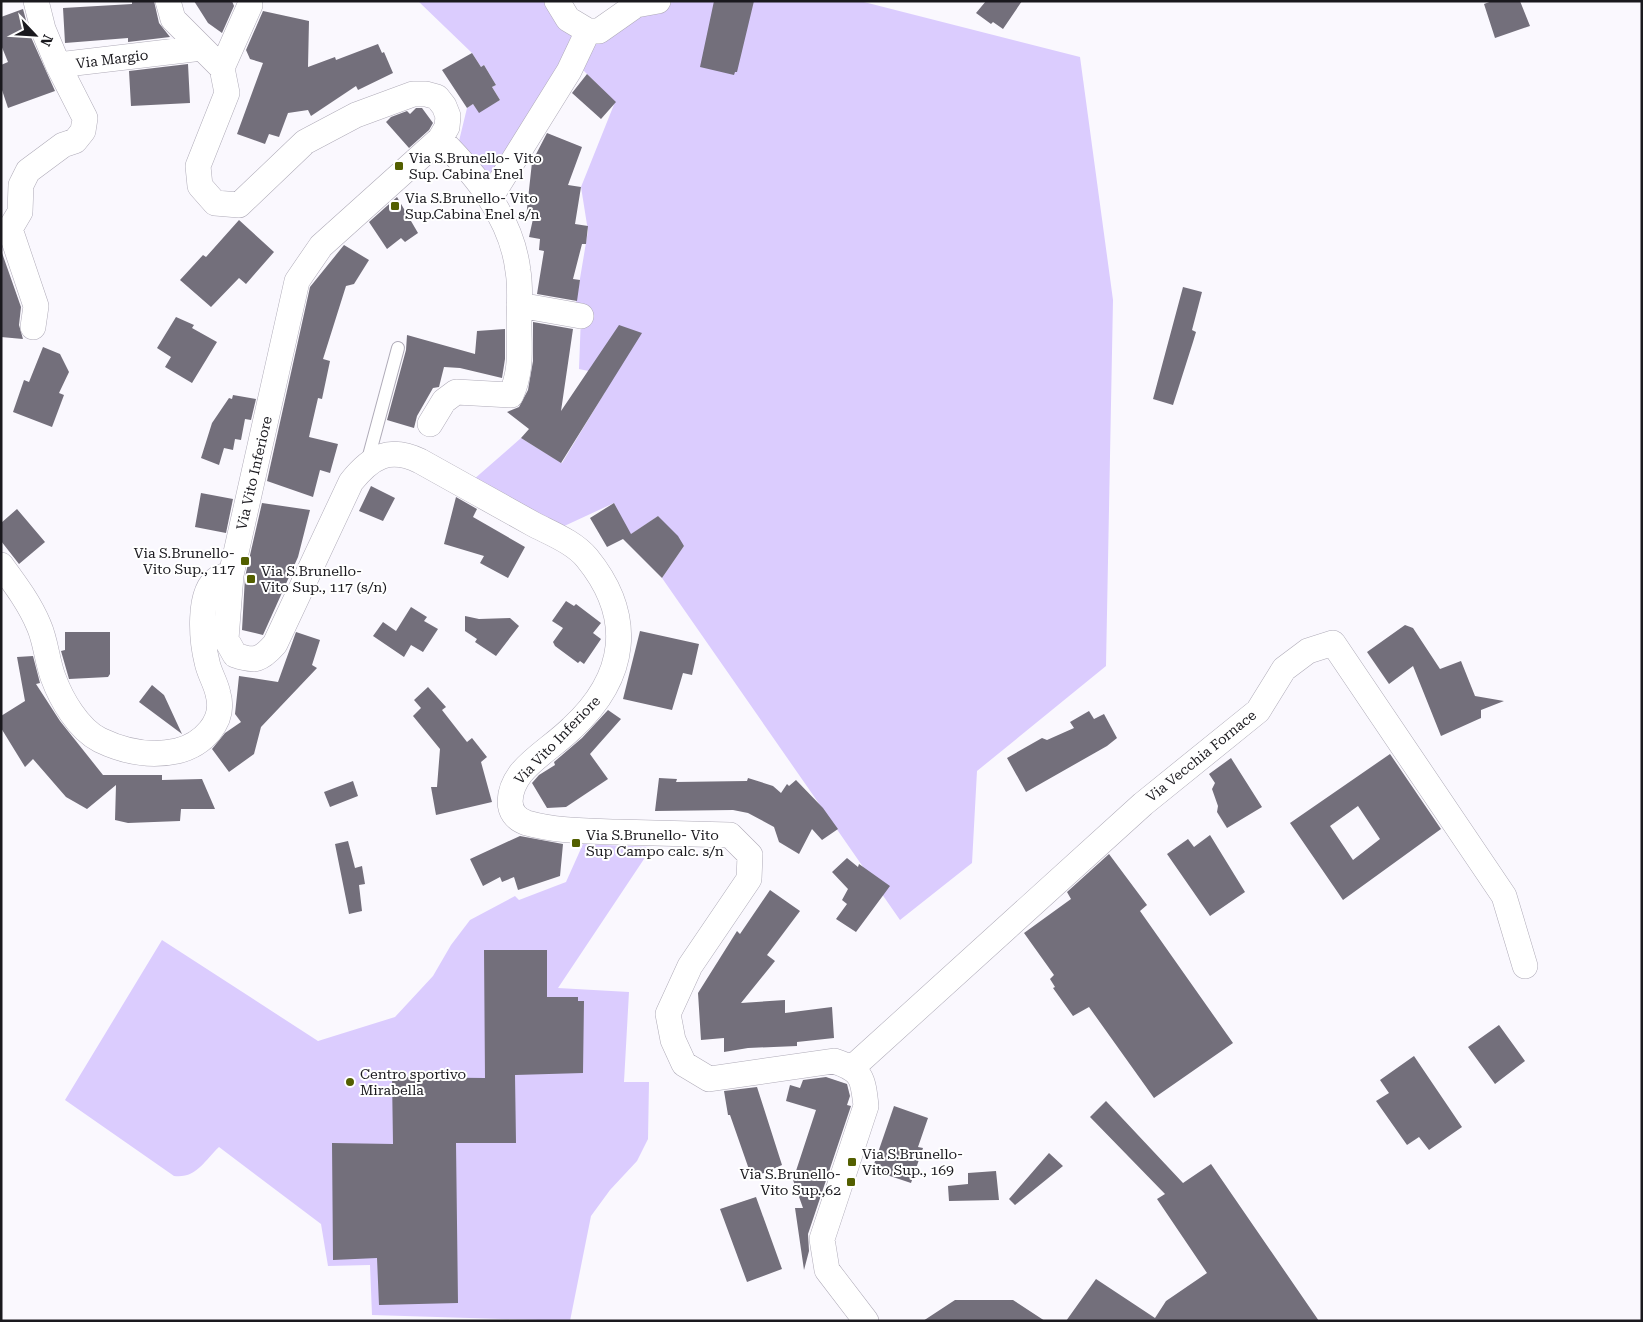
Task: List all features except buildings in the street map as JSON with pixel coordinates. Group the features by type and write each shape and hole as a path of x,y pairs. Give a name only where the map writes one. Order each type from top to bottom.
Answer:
{"street":[{"path":"36,1 44,29 58,65"},
{"path":"168,1 173,19 222,68 250,5"},
{"path":"556,1 568,19 588,31 599,31 636,5 658,1"},
{"path":"490,198 569,71 588,31"},
{"name":"Via Margio","path":"33,327 36,306 10,229 20,212 21,185 28,171 63,145 76,141 83,131 85,118 58,65 202,48"},
{"name":"Via Vito Inferiore","path":"222,68 227,92 198,166 200,186 215,203 239,205 305,142 356,115 413,94 426,94 437,97 444,106 448,116 447,127 440,139 321,246 297,281 231,575 226,639 235,655 249,660 264,656 274,644 345,493 367,463 388,454 411,456 559,538 585,556 600,577 616,609 619,627 619,648 609,679 592,708 573,728 530,764 517,780 509,798 511,809 517,817 525,822 576,830 730,835 750,855 749,879 690,966 668,1014 673,1040 684,1064 709,1079 834,1061 853,1067"},
{"path":"430,424 444,401 456,392 511,395 519,376 519,272 515,251 507,229 490,198 463,162 440,139"},
{"path":"519,305 581,316"},
{"path":"1,565 18,588 40,627 53,677 62,698 79,722 98,739 130,752 160,755 190,748 206,736 218,719 219,697 207,665 203,644 202,618 207,590 217,578 231,575"},
{"name":"Via Vecchia Fornace","path":"853,1067 1143,804 1258,711 1284,669 1308,652 1332,643 1504,896 1525,966"},
{"path":"853,1067 864,1084 866,1106 822,1239 827,1270 866,1321"}],"lane":[{"path":"367,463 398,348"}],"shaded area":[{"path":"418,1 554,1 588,31 658,1 860,1 1080,57 1113,300 1106,666 977,771 972,863 900,920 662,578 684,546 658,516 630,535 614,503 560,528 473,480 521,438 562,463 605,392 598,373 579,369 581,316 575,308 588,231 581,187 615,102 580,67 499,187 459,141 467,108 473,104 479,112 500,100 492,87 496,85 484,65 481,67 472,53"},
{"name":"Centro sportivo Mirabella","path":"583,844 652,847 558,988 629,992 624,1082 649,1082 648,1139 637,1161 610,1190 591,1216 570,1321 372,1315 370,1265 328,1266 321,1224 219,1147 194,1172 188,1175 174,1176 65,1100 162,940 318,1041 395,1017 433,976 451,945 470,920 515,896 519,900 566,882"}],"place":[{"name":"Via S.Brunello- Vito Sup. Cabina Enel","path":"399,166"},
{"name":"Via S.Brunello- Vito Sup.Cabina Enel s/n","path":"395,206"},
{"name":"Via S.Brunello- Vito Sup., 117","path":"245,561"},
{"name":"Via S.Brunello- Vito Sup., 117 (s/n)","path":"251,579"},
{"name":"Via S.Brunello- Vito Sup Campo calc. s/n","path":"576,843"},
{"name":"Centro sportivo Mirabella","path":"350,1082"},
{"name":"Via S.Brunello- Vito Sup., 169","path":"852,1162"},
{"name":"Via S.Brunello- Vito Sup.,62","path":"851,1182"}]}
